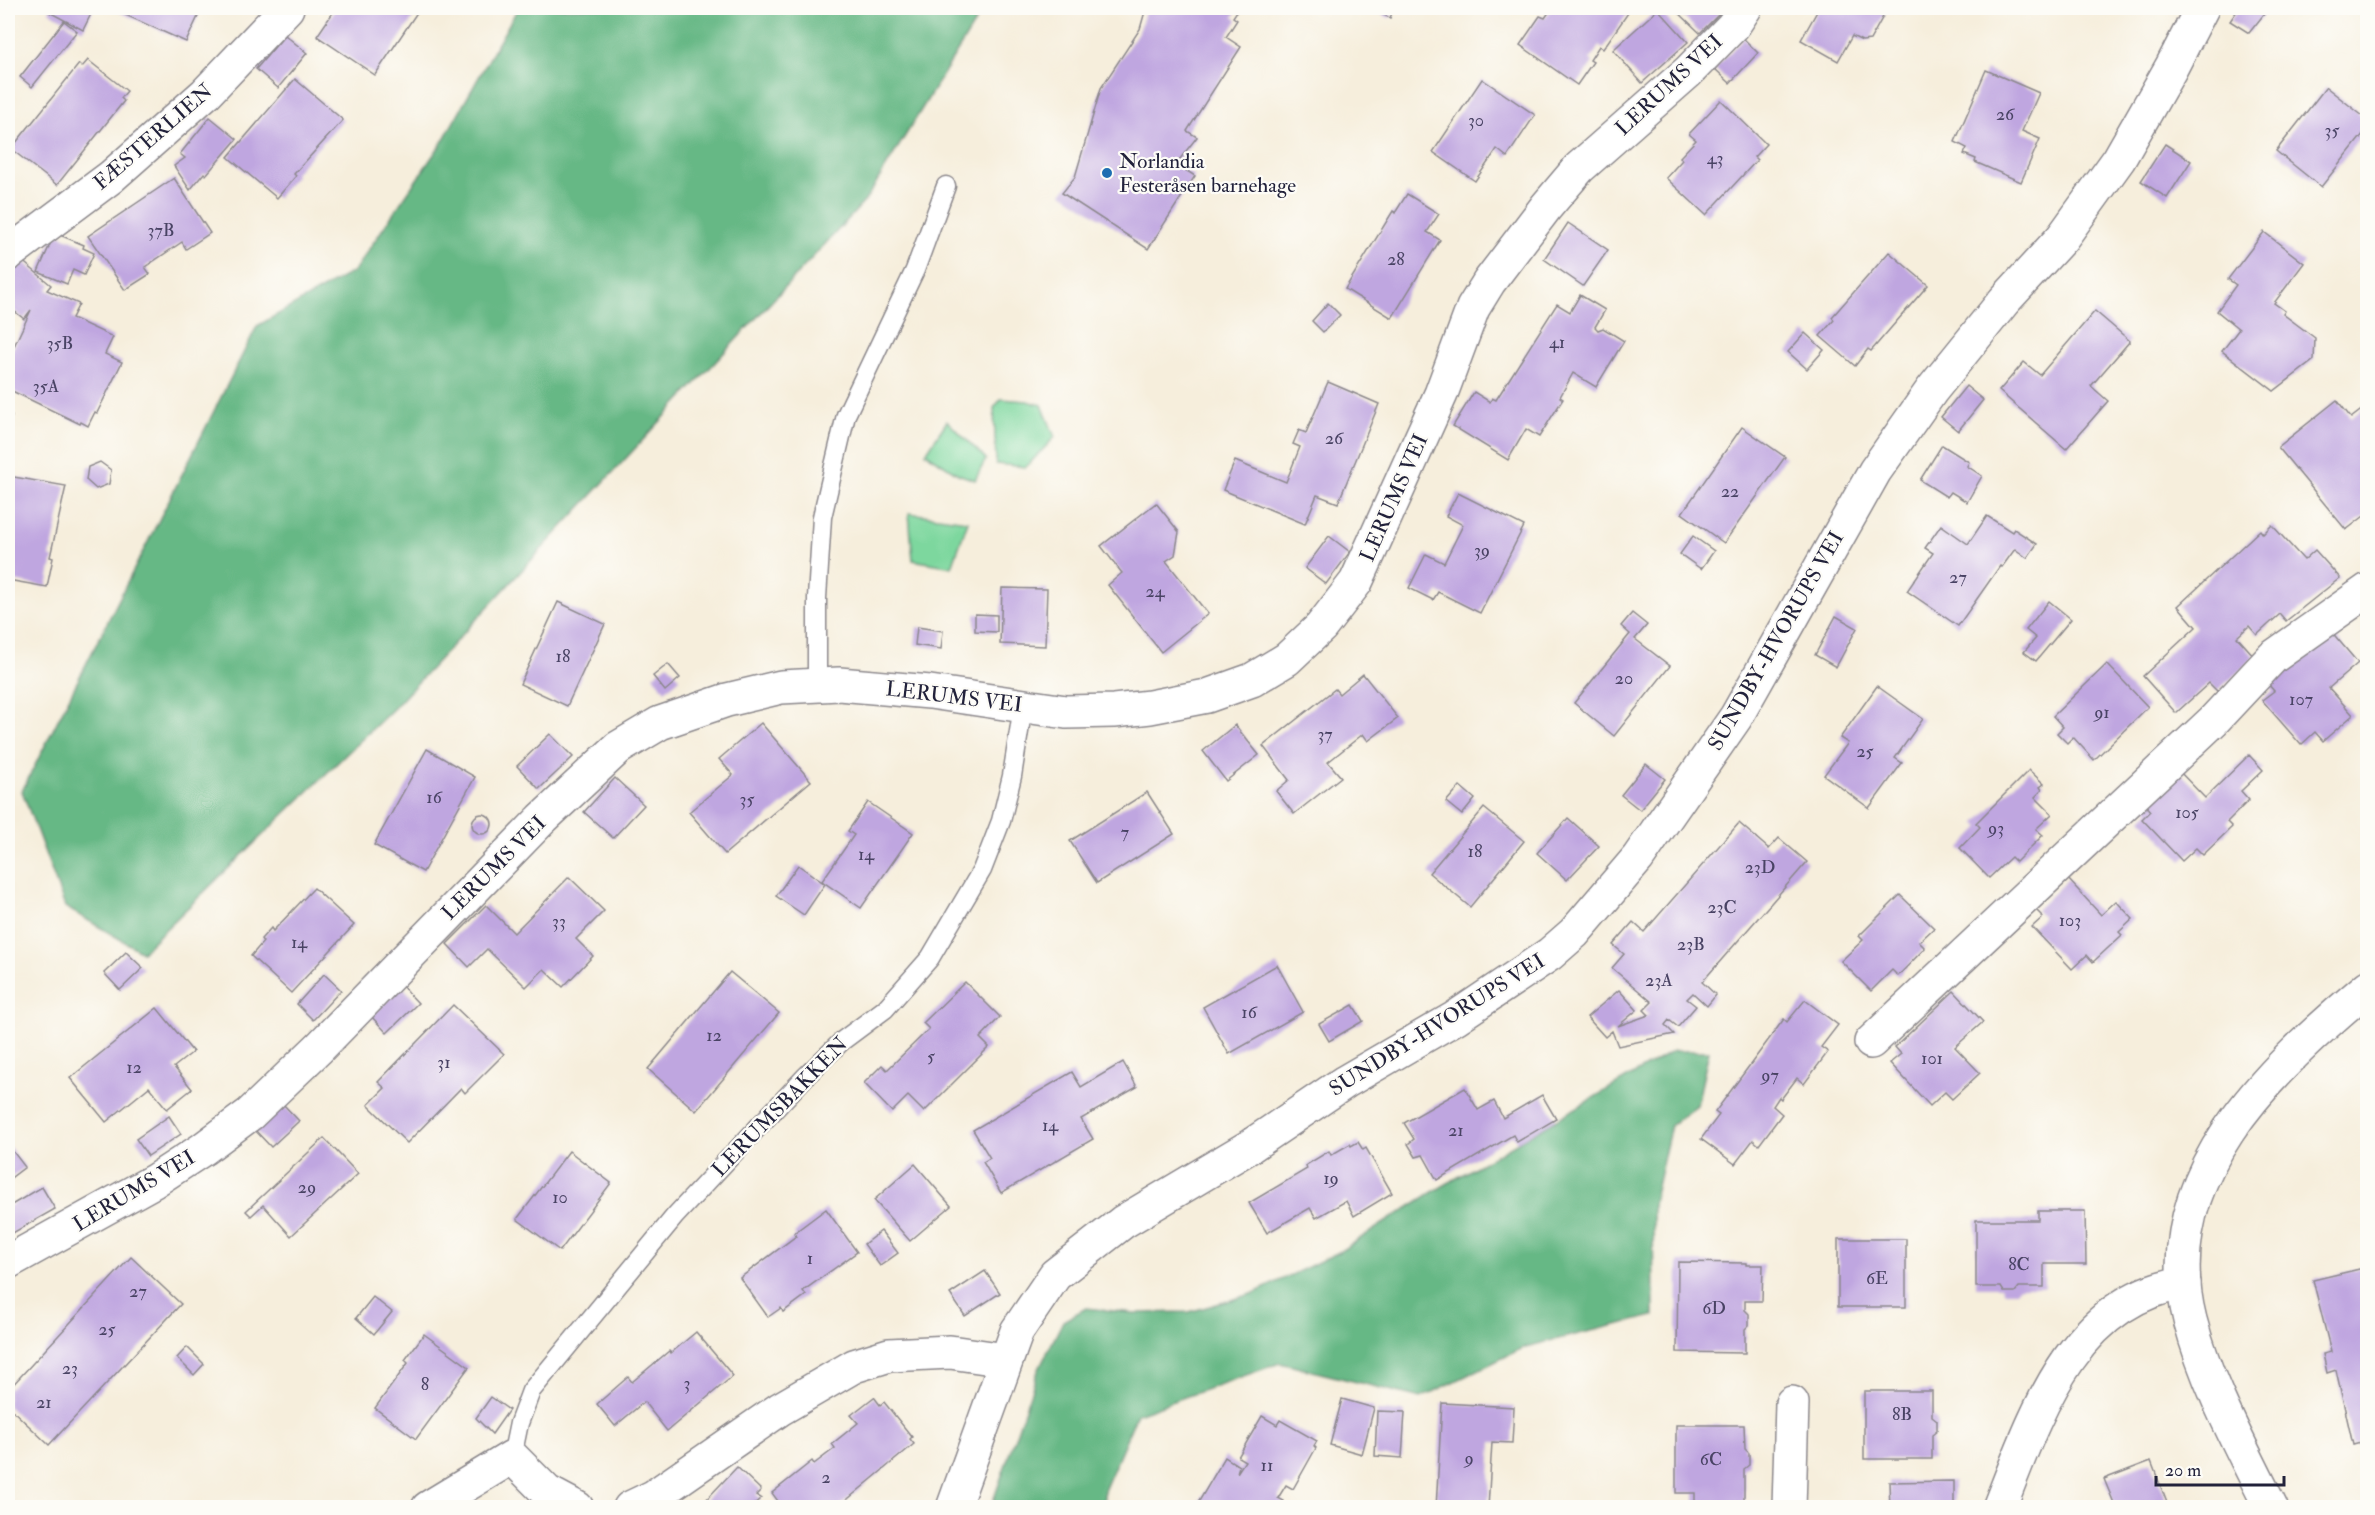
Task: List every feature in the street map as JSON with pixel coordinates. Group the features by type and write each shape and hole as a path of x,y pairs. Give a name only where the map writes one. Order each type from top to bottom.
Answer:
{"street":[{"name":"FÆSTERLIEN","path":"8,254 129,162 206,93 286,8"},
{"name":"LERUMS VEI","path":"8,1262 154,1181 203,1149 250,1113 319,1048 542,819 618,748 660,723 727,699 781,687 839,684 908,689 1066,712 1114,711 1207,696 1252,680 1287,659 1321,627 1356,582 1441,394 1473,308 1488,282 1579,168 1688,72 1733,26 1745,8"},
{"name":"SUNDBY-HVORUPS VEI","path":"953,1508 1017,1331 1055,1275 1124,1222 1249,1147 1344,1082 1455,1018 1550,954 1574,933 1638,858 1736,717 1875,471 1932,390 2004,301 2062,238 2119,159 2202,8"},
{"path":"1871,1042 2213,721 2273,657 2367,590"},
{"path":"2271,1508 2201,1359 2189,1318 2184,1282 2186,1231 2193,1202 2215,1150 2239,1113 2279,1067 2367,987"},
{"path":"1999,1508 2052,1385 2082,1340 2111,1313 2136,1296 2160,1286 2184,1282"},
{"path":"630,1508 653,1497 780,1409 854,1366 889,1355 950,1352 1006,1360"},
{"path":"1789,1508 1792,1403"},
{"path":"428,1508 512,1457 547,1492 577,1508"}],"lane":[{"path":"817,685 817,598 822,517 846,415 915,270 946,186"},
{"name":"LERUMSBAKKEN","path":"512,1457 519,1424 531,1391 675,1216 806,1076 842,1041 885,1009 930,958 982,870 1001,821 1012,776 1023,706"}],"green space":[{"path":"518,8 984,8 865,201 394,708 142,952 65,907 22,791 257,326 354,271 441,144"},
{"path":"1001,399 1042,405 1055,437 1026,467 996,464 994,408"},
{"path":"947,421 986,459 975,480 958,474 926,453"},
{"path":"909,513 968,521 952,567 913,560"},
{"path":"1673,1051 1709,1051 1697,1105 1671,1125 1653,1204 1654,1316 1525,1347 1421,1398 1280,1363 1137,1414 1104,1491 1104,1507 991,1507 1038,1371 1063,1321 1086,1308 1134,1313 1189,1312 1252,1294 1339,1252 1431,1193"}],"building":[{"path":"51,8 94,8 83,30 49,12"},
{"path":"110,8 202,8 186,42"},
{"path":"336,8 420,8 375,75 317,36"},
{"path":"1146,8 1239,8 1233,17 1237,20 1226,37 1241,47 1187,131 1197,137 1176,164 1195,176 1148,249 1062,193 1075,177 1101,88 1140,29"},
{"path":"1373,8 1394,8 1390,18 1372,10"},
{"path":"1552,8 1620,8 1628,13 1603,49 1599,46 1590,60 1593,62 1577,85 1520,45 1540,16 1545,18"},
{"path":"1674,8 1725,8 1700,33"},
{"path":"1819,8 1886,8 1886,11 1870,40 1862,41 1852,36 1838,61 1801,40"},
{"path":"2239,8 2269,8 2249,33 2230,21"},
{"path":"1658,9 1688,42 1642,83 1613,50"},
{"path":"64,21 77,31 32,87 20,77"},
{"path":"285,35 307,53 278,88 256,69"},
{"path":"1743,38 1758,53 1730,83 1715,69"},
{"path":"88,60 127,91 121,98 124,101 57,185 11,149 79,64 82,67"},
{"path":"1986,70 2039,93 2022,131 2040,139 2021,182 1975,162 1976,159 1964,154 1967,148 1955,142"},
{"path":"295,79 343,120 294,174 296,176 277,198 228,157"},
{"path":"1482,79 1535,115 1507,157 1497,149 1475,181 1433,152"},
{"path":"2326,87 2368,120 2368,128 2321,187 2276,151"},
{"path":"1721,100 1766,144 1754,157 1757,160 1706,215 1666,178 1682,160 1680,157 1696,140 1689,134"},
{"path":"210,117 237,139 190,190 174,166 185,158 180,154"},
{"path":"2165,144 2191,161 2167,198 2141,181"},
{"path":"174,178 210,233 186,249 182,242 145,267 150,274 125,290 88,236"},
{"path":"1407,194 1439,214 1427,232 1440,240 1392,318 1345,289 1393,211 1395,213"},
{"path":"1568,223 1608,250 1583,286 1544,259"},
{"path":"2264,232 2304,263 2274,303 2285,311 2283,314 2315,338 2314,360 2274,391 2222,351 2239,329 2217,311 2236,285 2228,279"},
{"path":"55,233 84,245 83,248 94,253 84,275 73,270 67,284 38,272"},
{"path":"1889,252 1928,285 1871,351 1868,349 1855,366 1820,336 1834,320 1832,317"},
{"path":"20,259 51,285 47,290 79,304 72,318 113,337 105,354 122,362 97,413 95,412 88,426 8,389 10,379 8,378 8,359 31,310 24,319 8,306 8,274"},
{"path":"1580,295 1605,310 1595,327 1598,330 1603,328 1624,341 1596,387 1573,373 1560,397 1563,399 1539,437 1526,429 1508,460 1453,426 1474,392 1490,402 1492,398 1496,400 1557,304 1570,312"},
{"path":"1328,303 1340,315 1323,332 1312,321"},
{"path":"2095,311 2130,341 2091,386 2108,401 2066,449 1999,391 2024,362 2040,375"},
{"path":"1805,333 1824,350 1807,369 1788,352"},
{"path":"1328,382 1379,404 1338,503 1317,495 1305,524 1223,490 1235,461 1286,482 1300,447 1293,444 1299,430 1306,433"},
{"path":"1966,386 1983,400 1958,431 1941,417"},
{"path":"2337,400 2351,418 2368,405 2368,513 2346,530 2278,447"},
{"path":"8,407 12,416 8,426"},
{"path":"1742,427 1785,457 1724,543 1682,513"},
{"path":"1942,445 1969,462 1967,466 1982,476 1967,502 1951,492 1947,497 1920,480"},
{"path":"100,462 111,470 109,484 96,489 86,480 88,467"},
{"path":"8,476 66,486 50,557 53,558 47,587 8,580"},
{"path":"1458,493 1524,526 1480,613 1438,592 1433,600 1409,588 1426,554 1444,563 1463,525 1446,516"},
{"path":"1156,503 1179,532 1175,555 1166,561 1208,614 1161,652 1108,585 1122,573 1101,546"},
{"path":"1987,516 2012,532 2014,529 2037,544 2027,558 2015,549 2002,567 2000,566 1958,626 1907,591 1933,553 1925,548 1941,525 1968,544"},
{"path":"2272,525 2304,560 2315,550 2340,578 2286,621 2280,614 2257,635 2249,626 2237,637 2255,657 2217,691 2209,683 2176,713 2143,676 2196,627 2178,606 2260,530 2263,534"},
{"path":"1329,536 1350,552 1326,584 1305,568"},
{"path":"1693,536 1714,551 1701,569 1680,554"},
{"path":"1002,588 1047,589 1045,646 1000,644"},
{"path":"2049,601 2071,619 2036,661 2024,652 2036,638 2026,630"},
{"path":"558,602 605,624 567,706 520,684"},
{"path":"1632,613 1647,625 1635,639 1670,666 1614,736 1574,703 1630,634 1621,626"},
{"path":"975,614 997,615 997,632 975,631"},
{"path":"1836,616 1857,628 1836,667 1815,655"},
{"path":"917,627 943,631 941,649 915,645"},
{"path":"2330,630 2358,663 2329,688 2353,715 2323,741 2315,732 2301,745 2262,700 2274,691 2268,684"},
{"path":"668,664 680,678 665,691 653,676"},
{"path":"2107,664 2148,707 2094,760 2073,737 2067,743 2057,733 2063,727 2053,716"},
{"path":"1363,674 1398,718 1368,741 1363,734 1328,762 1341,777 1294,814 1276,791 1289,780 1263,746 1335,689 1339,694"},
{"path":"1877,686 1923,719 1895,758 1902,763 1869,808 1824,775 1848,743 1840,738"},
{"path":"761,723 811,781 725,854 689,812 733,775 719,759"},
{"path":"1235,725 1259,755 1226,781 1203,751"},
{"path":"550,734 573,757 539,789 517,766"},
{"path":"427,749 475,777 423,872 374,845"},
{"path":"2249,755 2263,770 2241,791 2249,800 2227,822 2232,827 2203,855 2196,848 2182,861 2142,819 2150,811 2143,803 2178,770 2205,798"},
{"path":"1646,764 1665,779 1640,810 1621,795"},
{"path":"2029,770 2044,784 2035,797 2052,814 2036,829 2043,835 2016,862 2011,857 1989,878 1960,848 1980,827 1976,823"},
{"path":"615,778 644,805 613,838 584,812"},
{"path":"1460,786 1475,799 1462,815 1446,802"},
{"path":"1147,792 1174,834 1097,883 1070,841"},
{"path":"868,802 913,833 861,908 822,881 854,835 848,831"},
{"path":"1484,808 1524,841 1470,907 1429,873"},
{"path":"482,814 489,817 492,824 489,831 482,834 475,831 472,824 475,817"},
{"path":"1568,818 1599,846 1567,880 1537,853"},
{"path":"1739,823 1769,849 1779,838 1807,862 1702,982 1716,995 1707,1006 1693,993 1687,999 1696,1006 1678,1027 1669,1020 1665,1025 1674,1034 1618,1046 1612,1031 1605,1037 1587,1017 1619,990 1637,1010 1618,1026 1649,1015 1644,1010 1652,1002 1612,968 1624,954 1613,945 1633,922 1644,932"},
{"path":"798,865 825,884 804,915 776,896"},
{"path":"569,877 604,911 576,939 593,956 563,987 544,969 526,987 487,949 469,967 447,944 486,905 514,933"},
{"path":"2068,879 2101,915 2116,901 2133,919 2119,932 2122,935 2093,962 2087,955 2072,969 2032,927 2043,917 2036,910"},
{"path":"314,888 354,925 291,993 251,956 271,928 273,931"},
{"path":"1900,895 1934,928 1919,942 1925,948 1898,976 1892,970 1871,991 1841,961 1863,940 1859,936"},
{"path":"126,952 143,968 120,990 104,973"},
{"path":"1277,965 1303,1012 1229,1054 1203,1007"},
{"path":"730,972 779,1013 696,1111 648,1069"},
{"path":"324,974 341,990 313,1020 297,1004"},
{"path":"965,982 1000,1017 980,1038 989,1047 924,1112 908,1096 892,1112 864,1083 882,1065 887,1070 929,1029 923,1023"},
{"path":"402,986 418,1003 387,1033 371,1016"},
{"path":"1954,991 1983,1022 1955,1047 1980,1073 1952,1099 1945,1092 1930,1106 1890,1063 1901,1054 1895,1047"},
{"path":"1805,1000 1838,1025 1821,1047 1828,1052 1804,1084 1797,1078 1781,1099 1779,1097 1773,1106 1782,1114 1759,1145 1753,1140 1735,1164 1701,1139 1719,1115 1715,1112 1784,1019 1787,1022"},
{"path":"453,1005 504,1054 465,1093 461,1088 407,1143 368,1105 385,1088 378,1082"},
{"path":"1353,1005 1363,1021 1329,1041 1319,1024"},
{"path":"157,1008 193,1052 174,1067 192,1089 167,1109 149,1087 106,1122 70,1078"},
{"path":"1123,1062 1137,1087 1081,1119 1093,1139 1001,1193 983,1162 990,1158 973,1130 1072,1072 1081,1087"},
{"path":"1465,1088 1478,1110 1494,1101 1503,1118 1542,1095 1556,1119 1517,1142 1513,1135 1437,1180 1423,1155 1416,1157 1408,1144 1414,1139 1404,1123"},
{"path":"282,1103 299,1121 271,1147 254,1129"},
{"path":"169,1116 181,1134 148,1156 136,1139"},
{"path":"324,1138 358,1174 291,1236 263,1205 251,1216 246,1211"},
{"path":"1358,1142 1363,1150 1366,1148 1392,1193 1354,1216 1346,1201 1316,1218 1310,1208 1267,1233 1249,1203 1307,1169 1306,1165 1329,1151 1331,1155"},
{"path":"8,1145 25,1167 8,1180"},
{"path":"569,1151 611,1183 560,1251 517,1219"},
{"path":"915,1164 951,1206 910,1241 874,1200"},
{"path":"42,1187 55,1209 11,1234 8,1227 8,1207"},
{"path":"826,1209 857,1252 803,1291 806,1295 783,1312 781,1308 768,1317 740,1278 796,1236 794,1233"},
{"path":"2038,1211 2085,1211 2086,1264 2044,1264 2044,1287 2019,1287 2015,1292 2004,1292 2001,1287 1976,1287 1976,1220 2038,1220"},
{"path":"881,1231 898,1253 880,1266 864,1244"},
{"path":"1838,1239 1906,1239 1906,1307 1838,1307"},
{"path":"131,1257 181,1304 49,1445 8,1406 8,1390"},
{"path":"1678,1262 1763,1265 1762,1301 1745,1301 1745,1310 1749,1314 1749,1325 1745,1329 1745,1353 1677,1352"},
{"path":"2368,1267 2368,1441 2353,1445 2336,1370 2327,1373 2323,1354 2331,1352 2313,1280"},
{"path":"985,1271 1000,1293 965,1316 950,1294"},
{"path":"373,1297 392,1312 374,1334 356,1318"},
{"path":"696,1332 733,1376 667,1431 644,1402 615,1426 597,1404 628,1377 632,1382"},
{"path":"424,1334 469,1367 416,1439 375,1408 408,1363 405,1360"},
{"path":"187,1347 204,1364 194,1375 177,1358"},
{"path":"1864,1391 1932,1391 1932,1416 1937,1420 1937,1431 1932,1435 1932,1459 1864,1459"},
{"path":"491,1397 509,1410 492,1434 476,1418"},
{"path":"874,1397 880,1405 884,1402 912,1437 910,1439 914,1444 837,1508 783,1508 772,1493 812,1461 814,1464 835,1448 832,1444 858,1423 851,1415"},
{"path":"1342,1399 1374,1408 1362,1454 1330,1445"},
{"path":"1442,1403 1514,1407 1512,1443 1492,1442 1488,1508 1436,1508"},
{"path":"1377,1411 1405,1412 1402,1458 1375,1456"},
{"path":"1262,1416 1277,1425 1280,1420 1317,1441 1314,1446 1316,1448 1293,1489 1286,1485 1278,1498 1284,1501 1281,1508 1195,1508 1225,1457 1239,1466 1237,1473 1245,1461 1238,1457"},
{"path":"1676,1425 1744,1425 1745,1449 1749,1453 1749,1465 1744,1469 1744,1508 1695,1508 1695,1493 1676,1493"},
{"path":"2151,1461 2169,1508 2116,1508 2104,1479"},
{"path":"737,1467 761,1490 756,1495 761,1498 750,1508 707,1508 703,1503"},
{"path":"1954,1481 1954,1508 1890,1508 1889,1482"}],"place":[{"name":"Norlandia Festeråsen barnehage","path":"1107,173"}]}
